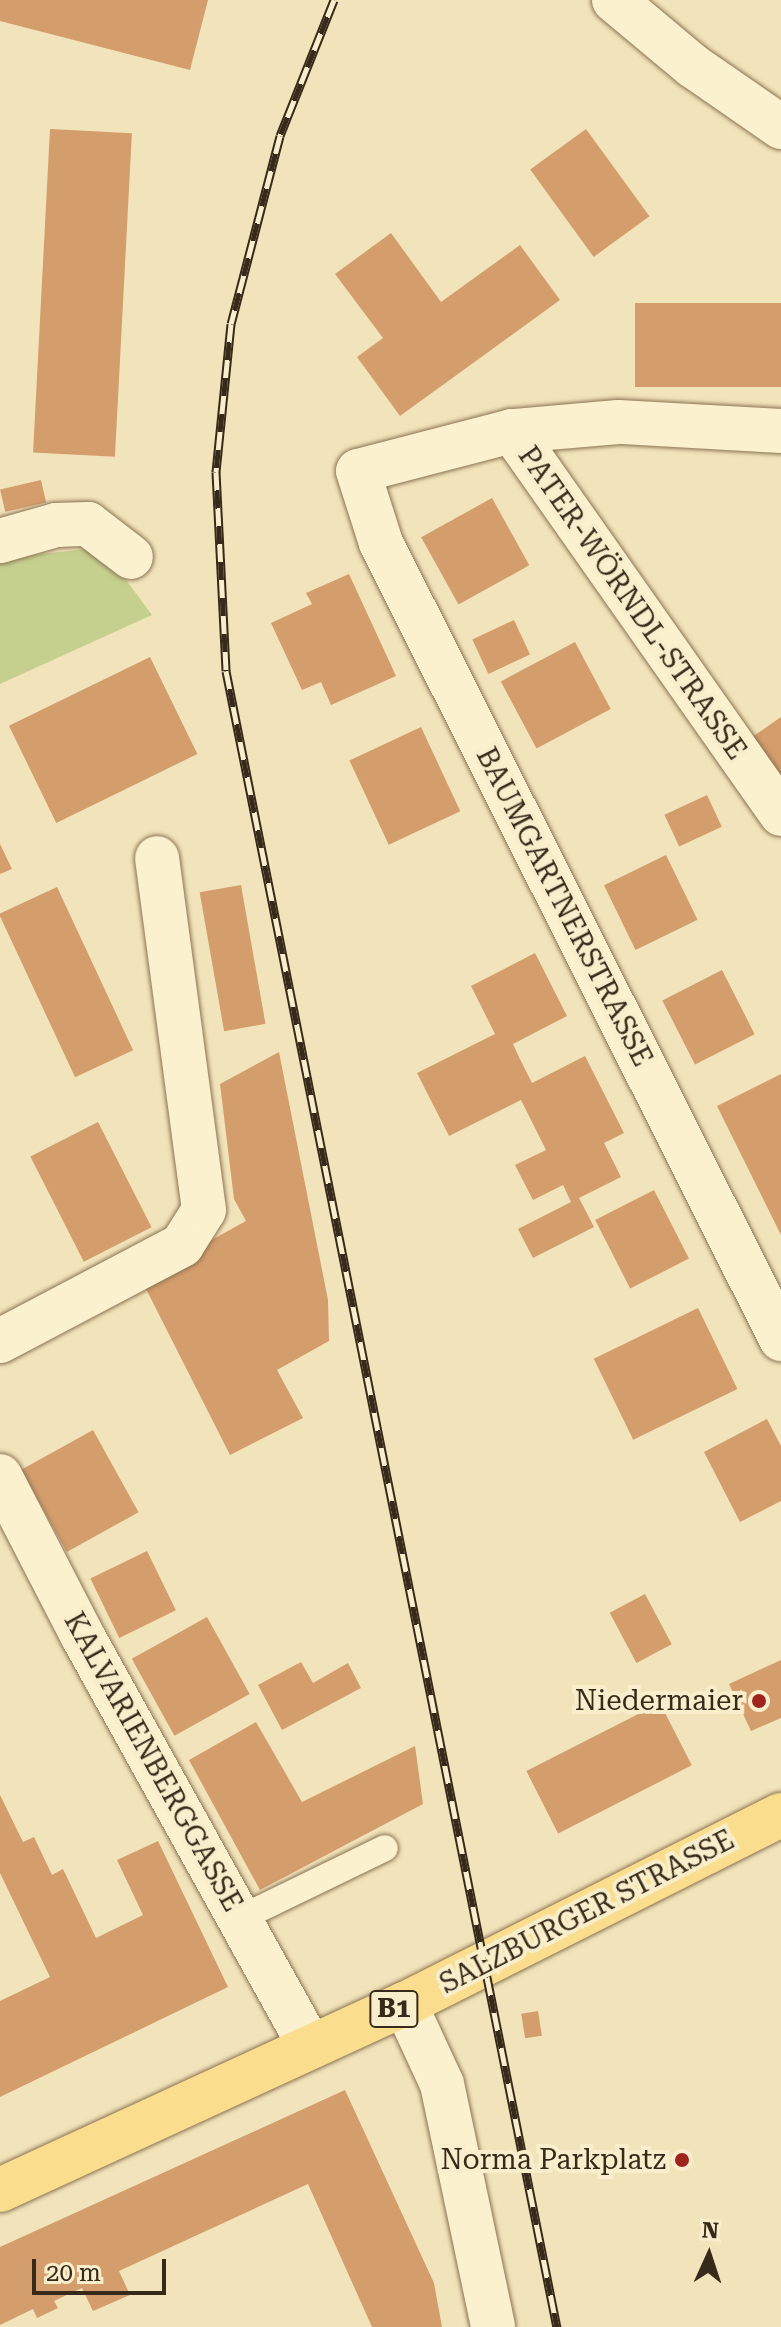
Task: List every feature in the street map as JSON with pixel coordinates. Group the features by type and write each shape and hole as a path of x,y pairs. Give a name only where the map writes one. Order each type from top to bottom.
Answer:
{"main road":[{"name":"SALZBURGER STRASSE","path":"0,2190 405,2004 781,1815"}],"street":[{"path":"614,0 693,66 781,127"},
{"path":"512,431 618,422 781,431"},
{"name":"BAUMGARTNERSTRASSE","path":"512,431 358,471 381,543 781,1339"},
{"name":"PATER-WÖRNDL-STRASSE","path":"512,431 781,814"},
{"path":"0,541 56,525 88,524 131,557"},
{"path":"0,1341 182,1245 204,1210 157,858"},
{"name":"KALVARIENBERGGASSE","path":"0,1476 310,2046"},
{"path":"405,2004 442,2084 493,2327"}],"lane":[{"path":"239,1919 385,1848"}],"green space":[{"path":"87,549 112,561 152,615 0,684 0,564 32,555"}],"building":[{"path":"0,0 208,0 190,70 0,21"},
{"path":"50,129 132,133 115,457 33,453"},
{"path":"586,129 649,216 594,257 530,170"},
{"path":"391,233 441,302 520,245 560,300 400,416 357,357 383,338 335,274"},
{"path":"635,303 781,303 781,387 635,387"},
{"path":"41,480 46,502 5,512 0,489"},
{"path":"492,498 529,565 458,605 421,537"},
{"path":"349,574 396,676 331,705 321,682 302,690 271,623 312,604 306,593"},
{"path":"514,620 530,654 488,674 472,639"},
{"path":"575,642 611,709 537,749 501,681"},
{"path":"150,657 197,754 56,823 9,726"},
{"path":"781,717 781,785 748,740"},
{"path":"421,727 460,811 389,845 349,760"},
{"path":"707,795 722,827 679,847 664,815"},
{"path":"0,844 12,869 0,874"},
{"path":"666,855 698,920 636,950 604,885"},
{"path":"241,885 265,1024 224,1031 200,892"},
{"path":"57,887 133,1050 75,1077 0,916"},
{"path":"535,953 567,1016 513,1044 519,1057 532,1083 585,1056 624,1133 604,1143 621,1177 579,1198 594,1227 533,1258 518,1229 571,1202 563,1185 533,1200 515,1165 546,1150 521,1100 449,1136 417,1073 495,1034 471,986"},
{"path":"722,970 755,1034 695,1065 662,1000"},
{"path":"279,1052 328,1300 329,1341 277,1370 303,1418 230,1455 141,1279 246,1221 234,1199 220,1084"},
{"path":"781,1074 781,1235 717,1106"},
{"path":"98,1122 152,1227 84,1262 30,1157"},
{"path":"654,1190 689,1259 630,1289 595,1220"},
{"path":"698,1308 737,1389 633,1440 594,1359"},
{"path":"767,1419 781,1446 781,1501 740,1522 704,1452"},
{"path":"93,1430 139,1512 67,1552 21,1470"},
{"path":"147,1551 176,1610 119,1638 90,1579"},
{"path":"645,1594 672,1644 636,1663 610,1613"},
{"path":"207,1617 250,1694 174,1736 132,1659"},
{"name":"Niedermaier","path":"781,1660 781,1718 751,1731 729,1684"},
{"path":"301,1662 313,1683 348,1663 361,1688 282,1730 258,1685"},
{"path":"660,1703 692,1765 558,1833 526,1771"},
{"path":"256,1722 302,1802 415,1746 423,1804 260,1890 189,1760"},
{"path":"0,1795 23,1842 34,1837 52,1875 63,1869 96,1938 143,1915 117,1860 158,1841 228,1987 0,2097 0,2001 50,1977 0,1873"},
{"path":"538,2011 542,2036 525,2038 521,2014"},
{"path":"345,2090 434,2283 442,2327 372,2327 308,2184 119,2271 130,2295 93,2311 82,2288 54,2301 58,2308 37,2318 33,2309 0,2325 0,2247"}],"railway":[{"path":"334,0 280,136 231,324 216,472 226,671 557,2327"}],"place":[{"name":"Niedermaier","path":"759,1701"},
{"name":"Norma Parkplatz","path":"682,2160"}]}
